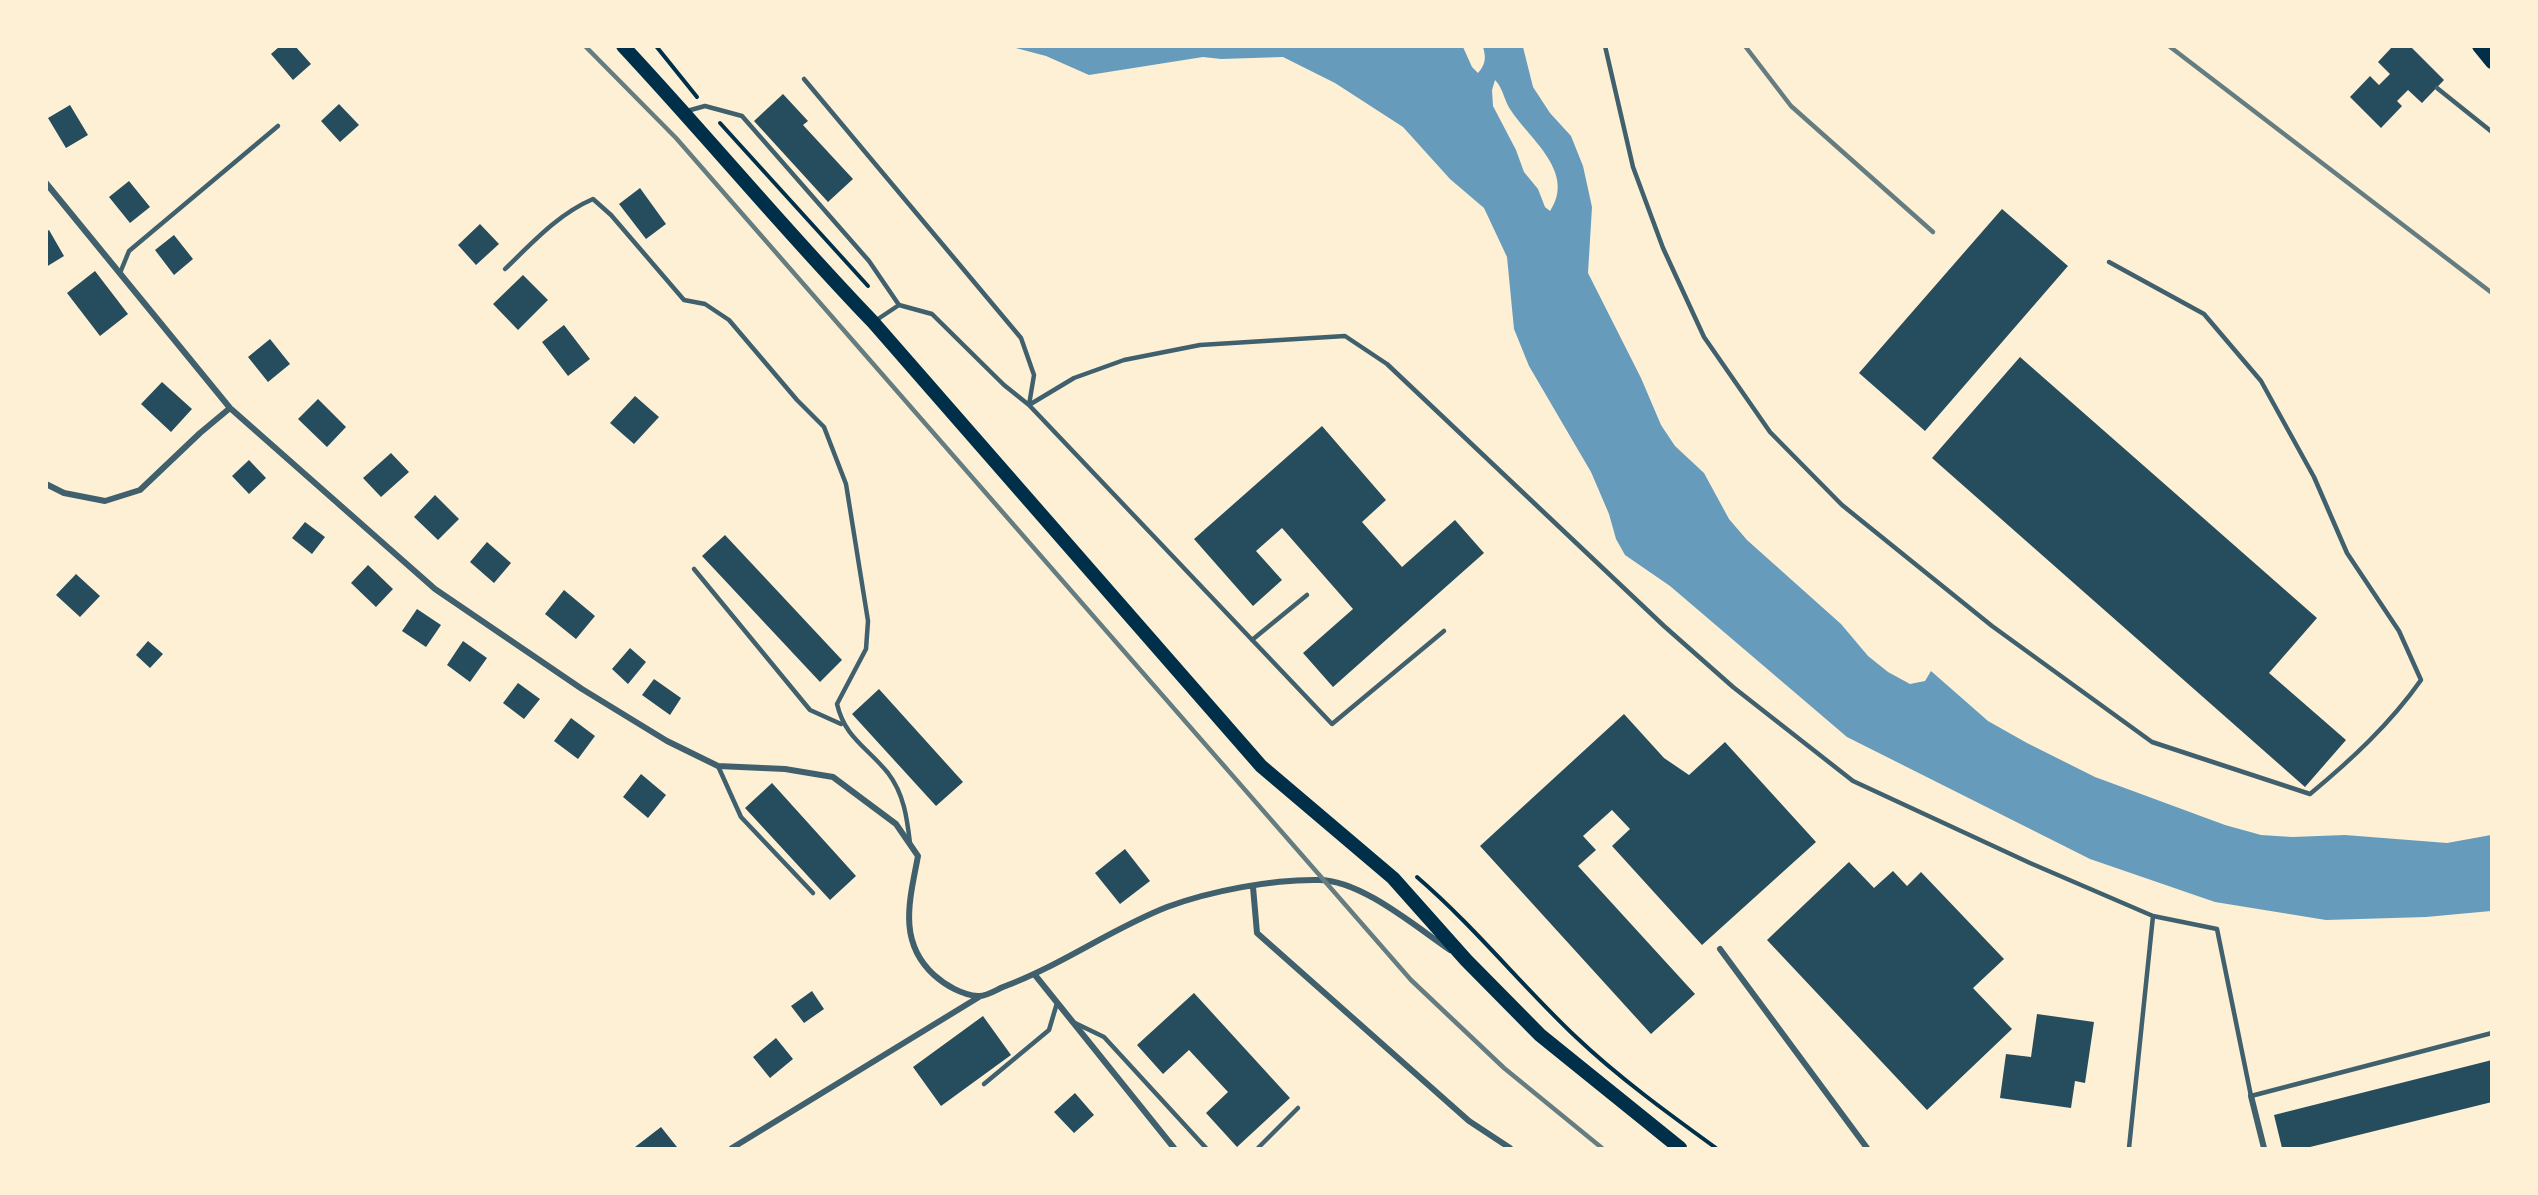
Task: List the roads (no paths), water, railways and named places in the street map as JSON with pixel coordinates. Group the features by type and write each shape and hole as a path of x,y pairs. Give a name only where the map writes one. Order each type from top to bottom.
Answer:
{"main road":[{"path":"623,46 832,280 873,322 1261,766 1393,878 1466,960 1540,1035 1680,1149"},
{"path":"2479,46 2492,62"}],"street":[{"path":"46,183 230,408 435,589 582,689 667,741 718,766 785,769 833,777 896,824 918,856 908,906 910,939 921,962 945,985 979,997"},
{"path":"46,484 64,493 105,501 140,490 230,408"},
{"path":"732,1149 979,997 1035,975 1167,908 1210,895 1253,887 1322,880 1357,889 1466,960"},
{"path":"1253,887 1257,933 1469,1121 1510,1149"},
{"path":"1720,949 1867,1149"},
{"path":"1035,975 1174,1149"},
{"path":"2251,1096 2264,1149"}],"lane":[{"path":"1605,46 1633,167 1663,248 1704,337 1770,432 1842,505 1983,619 2152,742 2310,794 2344,766 2398,713 2421,680 2399,630 2347,553 2314,477 2261,381 2204,314 2109,262"},
{"path":"804,79 1021,338 1034,375 1029,405"},
{"path":"2437,88 2492,132"},
{"path":"684,112 705,106 742,116 869,261 899,305 932,314 1004,385 1029,405 1332,724 1444,631"},
{"path":"120,273 129,251 278,126"},
{"path":"505,269 546,229 576,206 593,199 611,215 684,300 705,304 729,320 797,400 824,427 846,484 868,621 867,650 837,704 841,724"},
{"path":"873,322 899,305"},
{"path":"1029,405 1074,378 1124,360 1200,345 1345,336 1387,364 1733,687 1853,781 2030,863 2153,915 2217,929 2251,1096 2492,1033"},
{"path":"694,569 810,710 841,724 889,775 905,806 910,846"},
{"path":"1252,640 1306,595"},
{"path":"718,766 741,817 813,893"},
{"path":"2129,1149 2153,915"},
{"path":"984,1084 1049,1030 1057,1003"},
{"path":"1072,1022 1104,1037 1206,1149"},
{"path":"1258,1149 1298,1108"}],"water":[{"path":"1012,47 1463,47 1472,67 1478,73 1485,60 1483,47 1523,47 1533,87 1550,113 1571,136 1583,166 1592,207 1588,273 1641,378 1661,425 1675,446 1704,473 1729,519 1747,540 1841,624 1868,656 1888,672 1910,684 1925,681 1931,671 1988,721 2027,743 2095,777 2225,825 2261,835 2292,837 2345,835 2447,843 2491,835 2491,911 2426,917 2326,920 2215,902 2090,859 1847,737 1670,586 1625,555 1616,539 1609,514 1591,472 1529,366 1514,329 1507,257 1484,208 1450,179 1403,127 1335,83 1283,57 1221,59 1203,57 1089,75 1046,56","holes":["1495,80 1509,108 1548,158 1554,170 1558,183 1557,197 1550,211 1545,207 1538,189 1524,172 1516,150 1493,106 1492,90"]}],"railway":[{"path":"585,46 676,138 1411,980 1504,1068 1602,1148"},
{"path":"1745,46 1791,106 1933,232"},
{"path":"2169,46 2492,293"}]}
